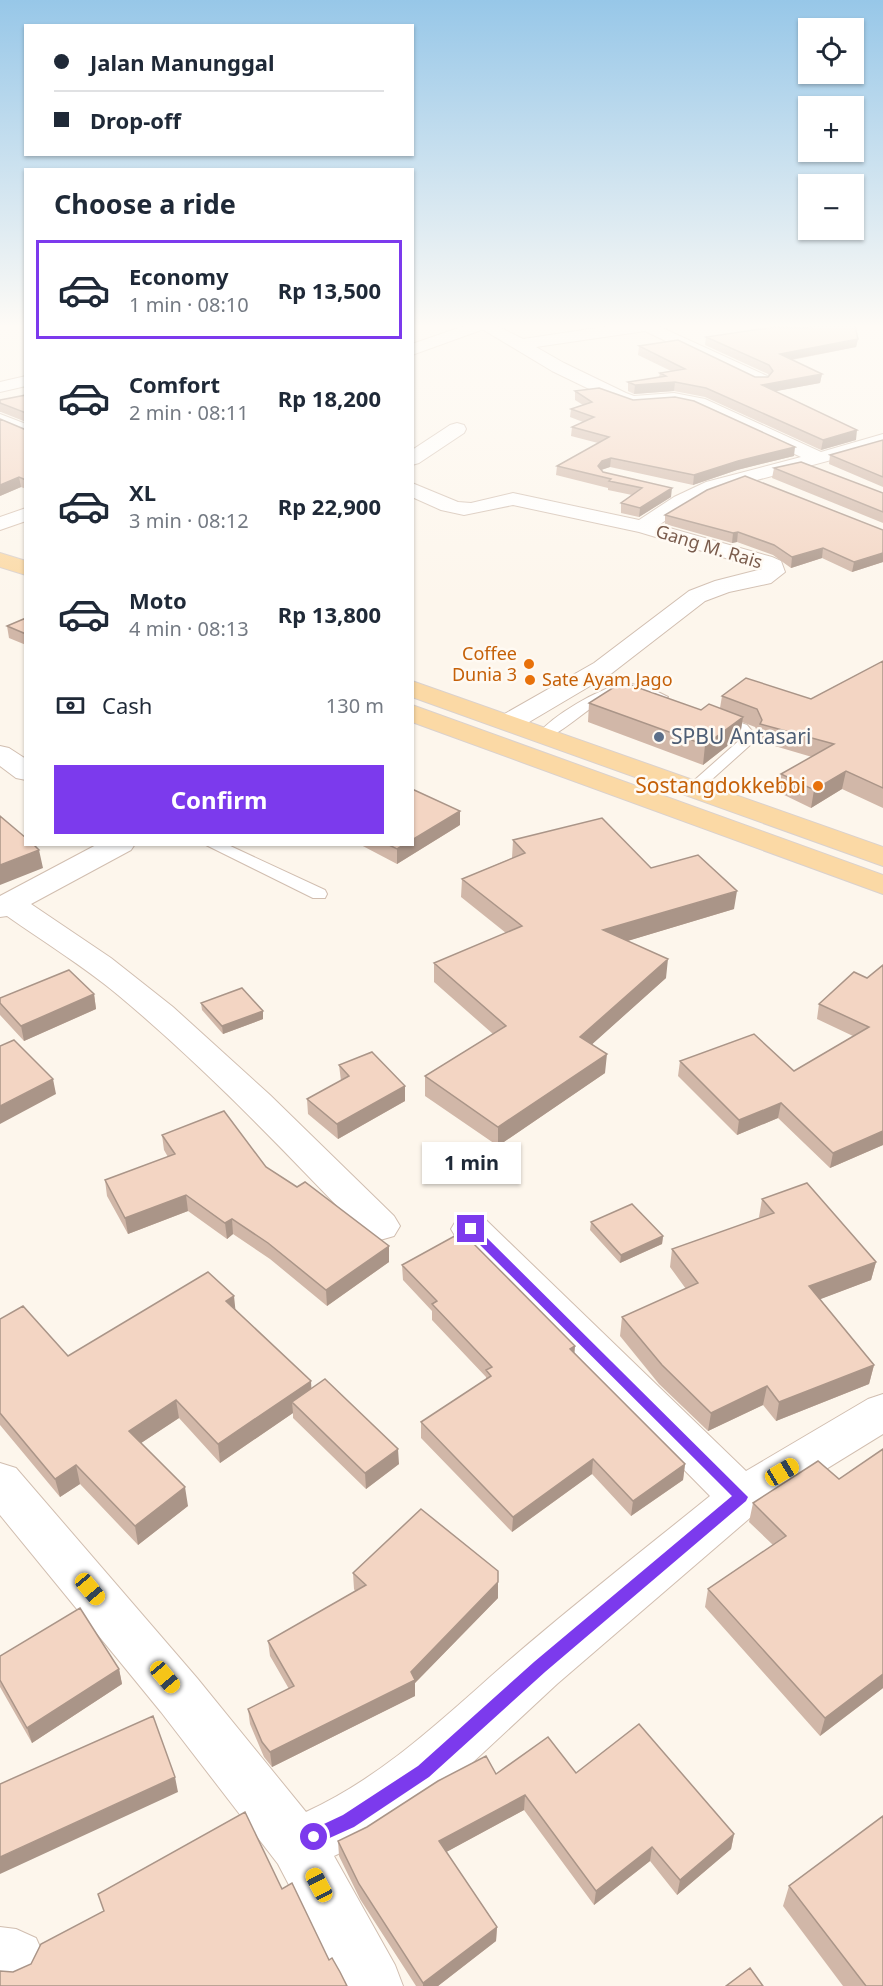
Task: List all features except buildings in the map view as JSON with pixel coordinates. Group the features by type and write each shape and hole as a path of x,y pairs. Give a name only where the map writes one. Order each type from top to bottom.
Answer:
{"main road":[{"path":"0,541 24,549"},
{"path":"0,560 24,568"},
{"path":"414,688 883,857"},
{"path":"414,714 883,885"}],"street":[{"path":"0,419 24,430"},
{"path":"729,419 811,461 833,476"},
{"path":"414,458 457,429"},
{"path":"643,527 682,500 744,476 811,461 883,440"},
{"path":"744,476 776,489"},
{"path":"666,488 696,494"},
{"name":"Gang M. Rais","path":"414,490 458,509 474,509 494,501 513,499 643,527 772,566 774,572 763,578 723,586 697,596 603,668 510,722"},
{"path":"0,524 24,515"},
{"path":"0,754 24,771"},
{"path":"117,846 4,906 127,987 178,1030 238,1084 380,1226"},
{"path":"471,1229 741,1497"},
{"path":"297,1845 348,1821 424,1771 539,1667 741,1497 883,1412"},
{"path":"0,1482 179,1695 297,1845 374,1986"}],"lane":[{"path":"544,735 599,697 620,688 636,687 678,703"},
{"path":"694,788 751,738 749,732 710,715"},
{"path":"216,846 319,894"}],"place":[{"name":"Coffee Dunia 3","path":"529,664"},
{"name":"Sate Ayam Jago","path":"530,680"},
{"name":"SPBU Antasari","path":"659,737"},
{"name":"Sostangdokkebbi","path":"818,786"}],"route":[{"path":"314,1837 348,1821 424,1771 539,1667 741,1497 471,1229"}]}
